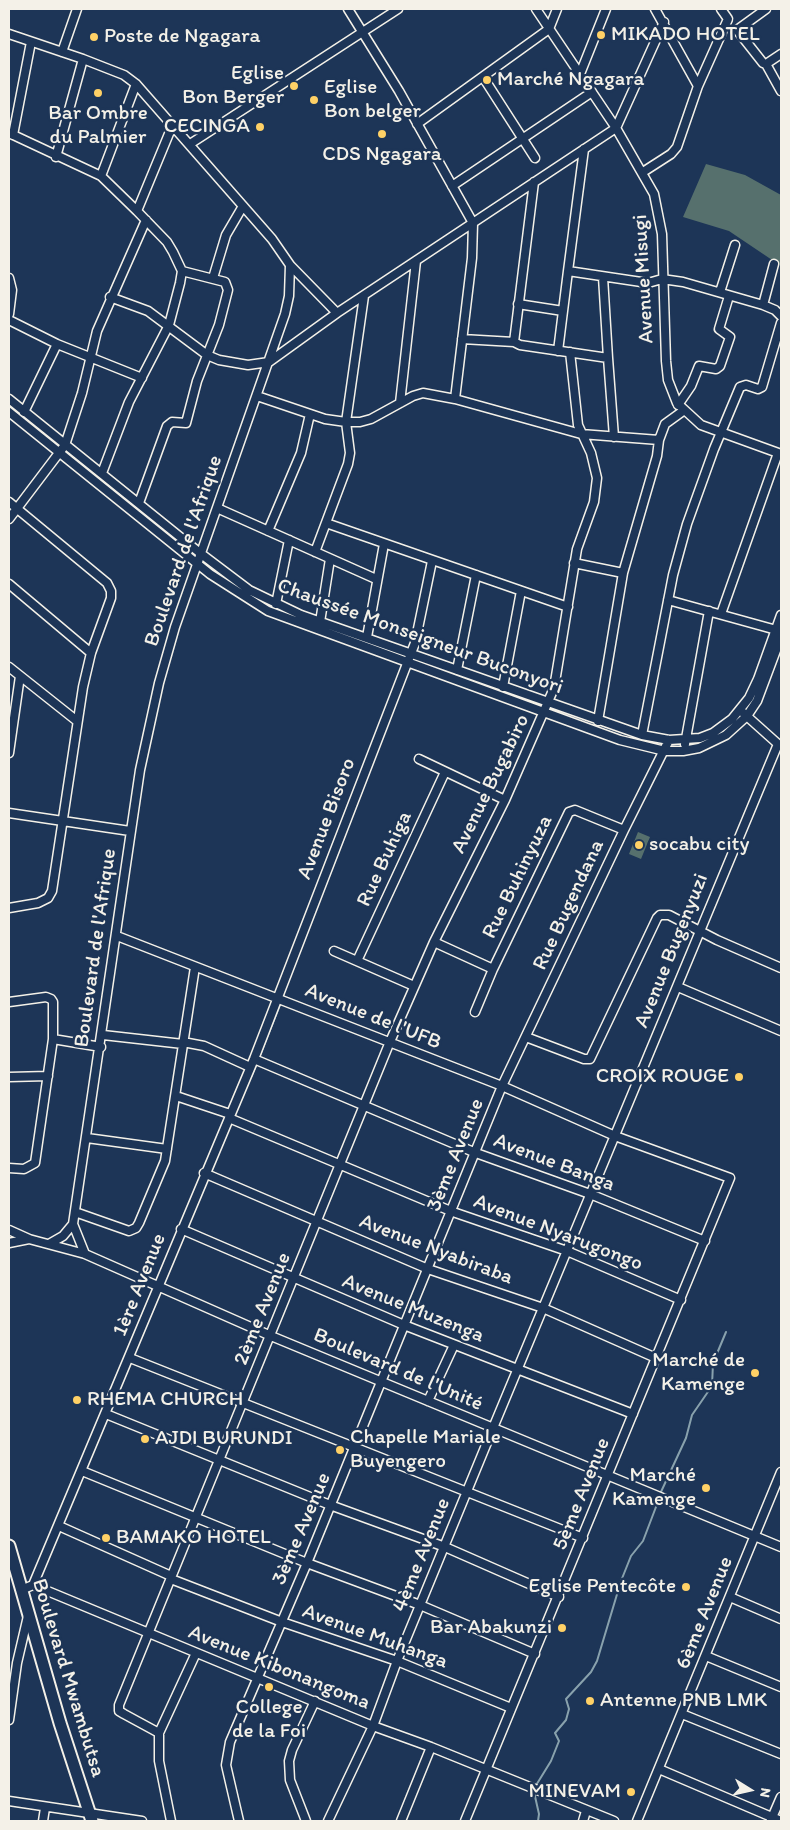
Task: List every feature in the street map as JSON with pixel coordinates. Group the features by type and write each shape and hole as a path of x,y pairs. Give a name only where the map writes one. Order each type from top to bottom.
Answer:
{"highway":[{"name":"Boulevard Mwambutsa","path":"9,1546 60,1723 91,1817"}],"street":[{"path":"62,52 77,9"},
{"path":"348,9 364,31 473,223 472,258 455,399"},
{"path":"190,144 398,9"},
{"name":"Avenue Misugi","path":"536,9 616,128 654,194 662,234 662,279 668,380 680,408"},
{"path":"417,124 549,29 557,9"},
{"path":"580,74 606,9"},
{"path":"657,9 698,86"},
{"path":"721,9 766,64 781,91"},
{"path":"737,30 766,9"},
{"path":"643,172 671,154 676,147 698,86 728,19"},
{"path":"110,297 148,311 208,355 219,360 248,365 269,362 337,313 616,128 664,22"},
{"path":"9,34 83,58 124,75 136,84 272,239 290,265 337,313"},
{"path":"30,42 11,134 56,157 101,176 167,242 182,271 169,325 120,423 102,473"},
{"path":"766,64 781,54"},
{"path":"56,157 83,58"},
{"path":"482,77 535,158"},
{"path":"101,176 136,84"},
{"path":"452,186 592,92"},
{"path":"137,211 173,124"},
{"path":"558,351 584,150"},
{"path":"514,342 534,182"},
{"path":"214,278 226,236 243,206"},
{"path":"9,519 63,449 80,401 96,330 146,220"},
{"path":"720,292 735,245"},
{"path":"400,403 416,262"},
{"path":"763,305 774,264"},
{"name":"Boulevard de l'Afrique","path":"73,1224 103,1035 130,831 159,683 196,563 269,362 289,296 290,265"},
{"path":"139,504 167,426 172,422 186,423 197,381 219,325 228,290 225,282 182,271"},
{"path":"568,271 648,283 662,279 720,292 763,305 775,310 781,316"},
{"path":"603,277 614,437"},
{"path":"9,278 12,290 9,314"},
{"path":"315,552 348,464 350,453 346,422 364,296"},
{"path":"598,721 623,573 657,456 659,440 665,424 680,408 699,366 716,368 720,366 730,337 719,329 729,296"},
{"path":"518,304 563,311"},
{"path":"9,320 57,344 142,378"},
{"path":"642,735 668,600 684,532 721,432 740,387 746,385 758,389 762,387 781,323"},
{"path":"462,339 514,342 520,345 608,358"},
{"path":"24,412 57,344"},
{"name":"Avenue Bugabiro","path":"389,1044 434,942 505,800 545,713 557,675 574,563 581,534 594,502 597,478 591,453 581,434 576,416 570,352"},
{"path":"257,396 310,414 346,422 360,422 371,419 423,393 455,399 581,434 659,440"},
{"name":"Chaussée Monseigneur Buconyori","path":"9,399 63,449 196,563 230,589 268,612 620,740 665,751 683,751 714,743 726,735 746,716 766,682 780,633 781,616"},
{"path":"680,408 701,425 779,454 721,614"},
{"name":"Chaussée Monseigneur Buconyori","path":"9,412 102,473 200,553 249,590 276,604 320,622 549,704 642,735 686,741 713,733 740,710 758,679 780,633"},
{"path":"268,531 300,453 310,414"},
{"path":"9,502 107,583 111,591 111,598 91,653 77,721 50,895 38,903 9,908"},
{"path":"217,508 376,579"},
{"path":"326,524 568,607"},
{"path":"276,604 289,540"},
{"path":"367,638 376,579 384,544"},
{"path":"320,622 330,559"},
{"name":"Avenue Bisoro","path":"276,998 411,653 419,628 432,561"},
{"path":"574,563 623,573"},
{"path":"458,670 476,576"},
{"path":"9,584 91,653"},
{"path":"502,687 520,591"},
{"path":"668,600 721,614 780,633"},
{"path":"683,751 709,611"},
{"path":"9,667 77,721"},
{"path":"9,753 20,676"},
{"name":"Avenue Bugenyuzi","path":"615,1136 678,987 699,930 780,745 740,710"},
{"name":"Rue Bugendana","path":"502,1086 669,740"},
{"path":"419,759 505,800"},
{"name":"Rue Buhiga","path":"357,961 445,772"},
{"name":"Rue Buhinyuza","path":"475,1012 493,969 569,812 575,810 624,830"},
{"path":"9,813 130,831"},
{"path":"526,1037 584,1059 590,1059 656,918 660,914 669,915 781,968"},
{"name":"Avenue de l'UFB","path":"117,936 389,1044 502,1086 615,1136 730,1178"},
{"path":"434,942 493,969"},
{"path":"334,951 414,986"},
{"path":"75,1212 129,1231 136,1228 161,1171 167,1149 195,967"},
{"path":"678,987 781,1031"},
{"path":"9,1002 46,997 53,1002 53,1039 35,1163 24,1169 9,1168"},
{"name":"1ère Avenue","path":"33,1585 130,1358 204,1173 254,1059 276,998"},
{"path":"103,1035 183,1043 209,1048 250,1067"},
{"path":"53,1039 101,1046"},
{"name":"2ème Avenue","path":"159,1733 119,1711 119,1705 147,1633 295,1279 389,1044"},
{"name":"Avenue Banga","path":"254,1059 476,1152 590,1194 705,1242"},
{"path":"9,1077 48,1076"},
{"name":"3ème Avenue","path":"239,1821 230,1786 226,1758 230,1742 259,1678 381,1380 453,1212 502,1086"},
{"name":"Avenue Nyarugongo","path":"176,1096 229,1116 453,1212 567,1251 681,1300"},
{"name":"4ème Avenue","path":"328,1821 373,1726 397,1661 492,1428 615,1136"},
{"path":"87,1138 167,1149"},
{"name":"Avenue Nyabiraba","path":"204,1173 428,1269 543,1308 656,1358"},
{"name":"5ème Avenue","path":"465,1821 609,1476 730,1178"},
{"path":"49,1244 63,1236 73,1224 85,1254"},
{"name":"Avenue Muzenga","path":"181,1229 404,1325 633,1414"},
{"name":"Boulevard de l'Unité","path":"9,1230 29,1239 85,1254 271,1336 781,1547"},
{"name":"Boulevard de l'Unité","path":"9,1243 29,1239"},
{"path":"428,1401 454,1345"},
{"path":"130,1358 583,1538"},
{"path":"106,1414 330,1505 445,1547 558,1597"},
{"path":"82,1471 307,1563 420,1605 535,1654"},
{"name":"6ème Avenue","path":"637,1821 781,1474"},
{"name":"Avenue Muhanga","path":"59,1526 171,1578 282,1622 397,1661 511,1708"},
{"path":"21,1590 33,1585"},
{"name":"Avenue Kibonangoma","path":"33,1585 373,1726 431,1747 586,1811"},
{"path":"730,1597 781,1619"},
{"path":"9,1720 13,1663 28,1614"},
{"path":"171,1821 159,1761 159,1733 196,1653"},
{"path":"706,1656 781,1687"},
{"path":"306,1821 290,1780 289,1762 292,1750 315,1701"},
{"path":"682,1714 781,1754"},
{"path":"401,1821 431,1747"},
{"path":"659,1769 771,1820 781,1821"},
{"path":"771,1820 781,1797"},
{"path":"9,1801 91,1817 142,1821"},
{"path":"43,1821 45,1808"},
{"path":"582,1821 586,1811 614,1821"}],"green space":[{"path":"706,164 745,175 781,195 781,266 729,231 683,217"},
{"name":"socabu city","path":"638,832 650,837 641,859 629,854"}],"waterway":[{"path":"259,1058 280,1005"},
{"path":"251,1077 257,1063"},
{"path":"660,1494 686,1438 692,1415 712,1386 713,1363 726,1332"},
{"path":"535,1787 551,1761 559,1741 555,1733 566,1720 569,1709 566,1699 591,1672 597,1661 621,1581 631,1556 643,1541 659,1499"},
{"path":"534,1792 539,1814 538,1821"}],"place":[{"name":"MIKADO HOTEL","path":"601,35"},
{"name":"Poste de Ngagara","path":"94,37"},
{"name":"Marché Ngagara","path":"487,80"},
{"name":"Eglise Bon Berger","path":"294,86"},
{"name":"Bar Ombre du Palmier","path":"98,93"},
{"name":"Eglise Bon belger","path":"314,100"},
{"name":"CECINGA","path":"260,127"},
{"name":"CDS Ngagara","path":"382,134"},
{"name":"socabu city","path":"639,845"},
{"name":"CROIX ROUGE","path":"739,1077"},
{"name":"Marché de Kamenge","path":"755,1373"},
{"name":"RHEMA CHURCH","path":"77,1400"},
{"name":"AJDI BURUNDI","path":"145,1439"},
{"name":"Chapelle Mariale Buyengero","path":"340,1450"},
{"name":"Marché Kamenge","path":"706,1488"},
{"name":"BAMAKO HOTEL","path":"106,1538"},
{"name":"Eglise Pentecôte","path":"686,1587"},
{"name":"Bar Abakunzi","path":"562,1628"},
{"name":"College de la Foi","path":"269,1687"},
{"name":"Antenne PNB LMK","path":"590,1701"},
{"name":"MINEVAM","path":"631,1792"}]}
